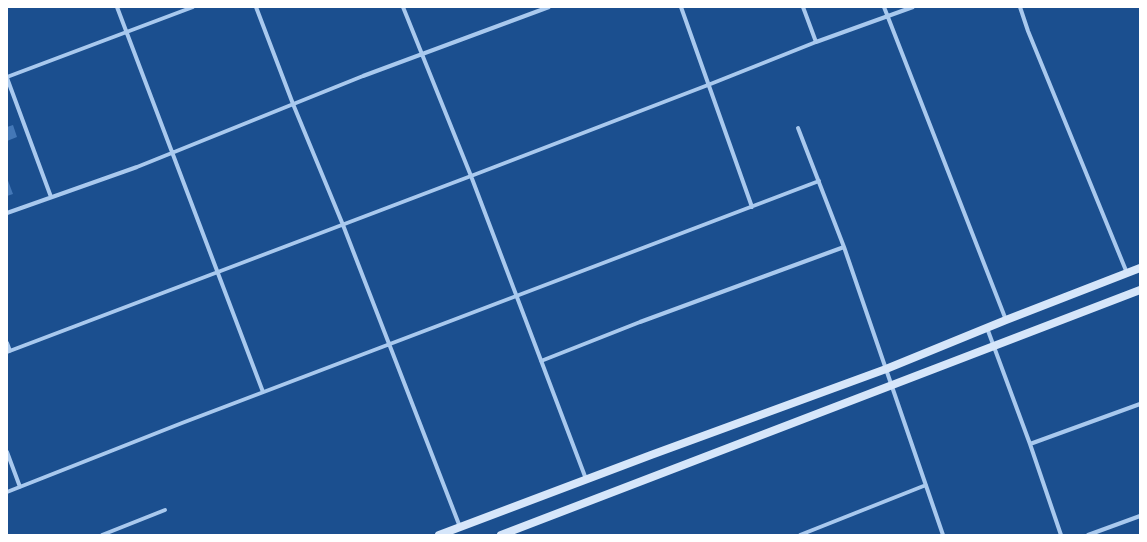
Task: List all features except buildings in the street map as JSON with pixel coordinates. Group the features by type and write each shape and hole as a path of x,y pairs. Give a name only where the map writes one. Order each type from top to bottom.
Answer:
{"street":[{"path":"117,7 263,392"},
{"path":"51,197 7,77 193,7"},
{"path":"256,7 293,104 343,225 460,527"},
{"path":"403,7 471,176 586,480"},
{"path":"7,213 173,152 421,54 539,9 549,7"},
{"path":"681,7 752,207"},
{"path":"803,7 816,42"},
{"path":"884,7 1006,320"},
{"path":"7,343 8,352 471,176 816,42 913,7"},
{"path":"1020,7 1028,31 1127,273"},
{"path":"798,128 844,247 943,535"},
{"path":"7,492 263,392 819,181"},
{"path":"541,361 633,325 844,247"},
{"path":"439,535 886,369 1140,268"},
{"path":"501,535 1140,290"},
{"path":"987,328 1030,444 1061,535"},
{"path":"1030,444 1140,404"},
{"path":"7,452 20,487"},
{"path":"804,534 926,485"},
{"path":"102,535 164,510"},
{"path":"1088,535 1140,516"}]}
